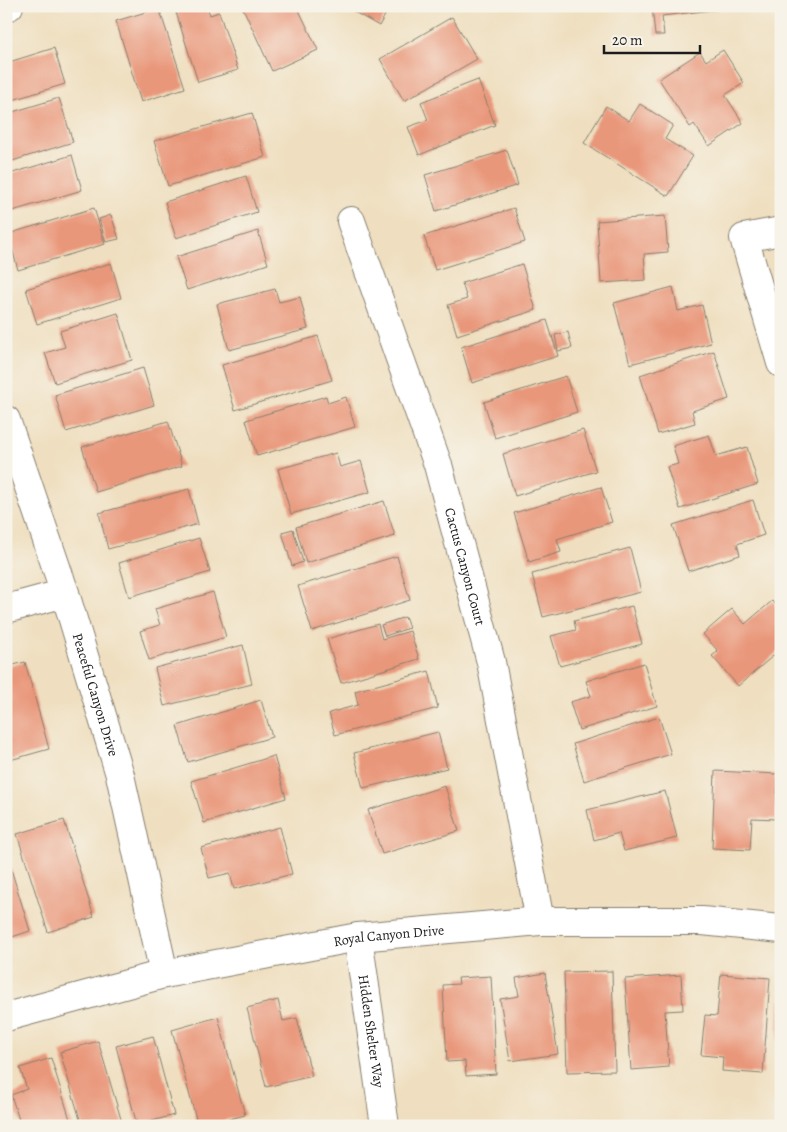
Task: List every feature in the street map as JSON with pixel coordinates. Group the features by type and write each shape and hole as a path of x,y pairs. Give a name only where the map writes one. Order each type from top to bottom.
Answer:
{"street":[{"name":"Cactus Canyon Court","path":"351,221 440,474 491,662 540,921"},
{"path":"781,231 744,238 781,364"},
{"name":"Peaceful Canyon Drive","path":"6,420 65,593 120,775 164,974"},
{"path":"6,609 65,593"},
{"name":"Royal Canyon Drive","path":"6,1018 164,974 358,937 540,921 702,921 781,929"},
{"name":"Hidden Shelter Way","path":"358,937 385,1126"}],"building":[{"path":"174,6 207,6 210,15 219,12 238,70 198,82"},
{"path":"242,6 297,6 318,50 272,71"},
{"path":"344,6 390,6 379,26"},
{"path":"652,6 729,6 729,8 662,16 664,35 655,35"},
{"path":"159,8 185,88 141,102 116,21"},
{"path":"452,17 477,59 404,101 380,59"},
{"path":"54,48 65,84 6,102 6,63"},
{"path":"723,50 744,83 725,95 743,123 709,146 694,124 690,127 659,79 700,52 706,61"},
{"path":"478,80 495,125 419,155 408,127 428,120 421,102"},
{"path":"59,98 73,142 6,163 6,114"},
{"path":"640,104 673,125 665,139 693,156 668,196 584,143 606,106 629,121"},
{"path":"252,113 265,157 168,186 154,141"},
{"path":"507,150 518,185 436,211 425,175"},
{"path":"72,155 82,190 6,213 6,175"},
{"path":"246,176 257,212 176,238 165,202"},
{"path":"94,208 105,244 18,270 8,234"},
{"path":"514,208 525,242 435,270 424,236"},
{"path":"111,215 119,239 106,242 99,219"},
{"path":"665,216 668,252 644,254 646,280 601,283 597,221"},
{"path":"258,231 268,264 187,290 176,257"},
{"path":"111,263 121,298 37,324 26,289"},
{"path":"522,264 536,310 457,335 448,305 467,299 462,283"},
{"path":"673,287 678,311 702,305 711,343 630,364 614,303"},
{"path":"275,289 279,302 300,297 308,329 229,350 217,304"},
{"path":"118,313 132,360 55,383 45,353 65,347 60,331"},
{"path":"547,320 558,356 472,383 461,347"},
{"path":"568,332 572,348 558,351 555,335"},
{"path":"318,336 332,380 235,410 222,365"},
{"path":"714,351 729,399 692,411 695,423 658,434 640,375"},
{"path":"143,368 154,405 66,432 55,395"},
{"path":"566,376 577,412 495,438 484,402"},
{"path":"326,396 328,403 346,397 355,427 257,456 246,420"},
{"path":"168,421 182,466 96,492 82,447"},
{"path":"583,430 596,471 515,496 503,454"},
{"path":"709,435 716,456 747,447 758,484 680,509 667,467 678,464 673,446"},
{"path":"336,453 340,467 361,461 370,492 291,514 278,469"},
{"path":"601,487 612,522 557,539 561,552 529,562 514,513"},
{"path":"189,489 198,524 108,549 99,513"},
{"path":"753,500 764,535 737,544 740,555 688,571 673,525"},
{"path":"384,501 395,536 306,563 296,527"},
{"path":"293,529 303,562 292,566 282,532"},
{"path":"199,538 210,572 129,597 119,563"},
{"path":"630,548 641,592 543,617 532,574"},
{"path":"397,556 410,600 312,631 298,586"},
{"path":"213,592 226,637 149,660 140,631 160,625 155,609"},
{"path":"772,601 781,610 781,649 738,686 712,656 718,651 703,634 732,609 745,624"},
{"path":"632,606 642,644 560,666 551,636 576,630 574,621"},
{"path":"405,617 409,628 385,636 381,625"},
{"path":"378,624 382,639 410,631 419,659 341,683 327,639"},
{"path":"243,645 252,684 164,706 155,668"},
{"path":"25,662 49,749 10,760 6,747 6,667"},
{"path":"644,663 657,706 579,730 570,702 591,696 586,681"},
{"path":"429,671 438,708 335,735 329,713 358,705 355,691"},
{"path":"261,700 272,737 188,762 177,726"},
{"path":"659,717 671,754 584,781 573,744"},
{"path":"438,732 447,768 363,788 354,753"},
{"path":"274,756 286,798 204,823 191,781"},
{"path":"715,771 778,774 776,819 752,818 750,850 712,848"},
{"path":"445,786 459,831 382,854 368,810"},
{"path":"665,791 677,838 624,851 619,833 594,840 587,810"},
{"path":"64,820 94,917 48,932 17,834"},
{"path":"280,827 292,874 234,889 230,873 209,878 201,848"},
{"path":"6,857 30,931 6,939"},
{"path":"612,971 615,1071 567,1072 564,972"},
{"path":"545,973 558,1054 510,1061 500,999 519,996 516,978"},
{"path":"721,974 770,978 763,1074 722,1071 723,1057 701,1055 705,1015 717,1016"},
{"path":"681,975 683,1010 665,1011 669,1067 631,1070 625,979"},
{"path":"491,976 496,1074 466,1076 465,1061 447,1062 443,985 459,984 458,978"},
{"path":"278,1000 283,1021 297,1018 312,1076 266,1087 247,1008"},
{"path":"779,1000 781,1000 781,1060 777,1060"},
{"path":"218,1017 245,1115 198,1126 172,1030"},
{"path":"153,1036 174,1115 137,1125 116,1046"},
{"path":"98,1041 123,1126 82,1126 60,1052"},
{"path":"51,1058 72,1126 21,1126 11,1095 27,1089 20,1068"}]}
